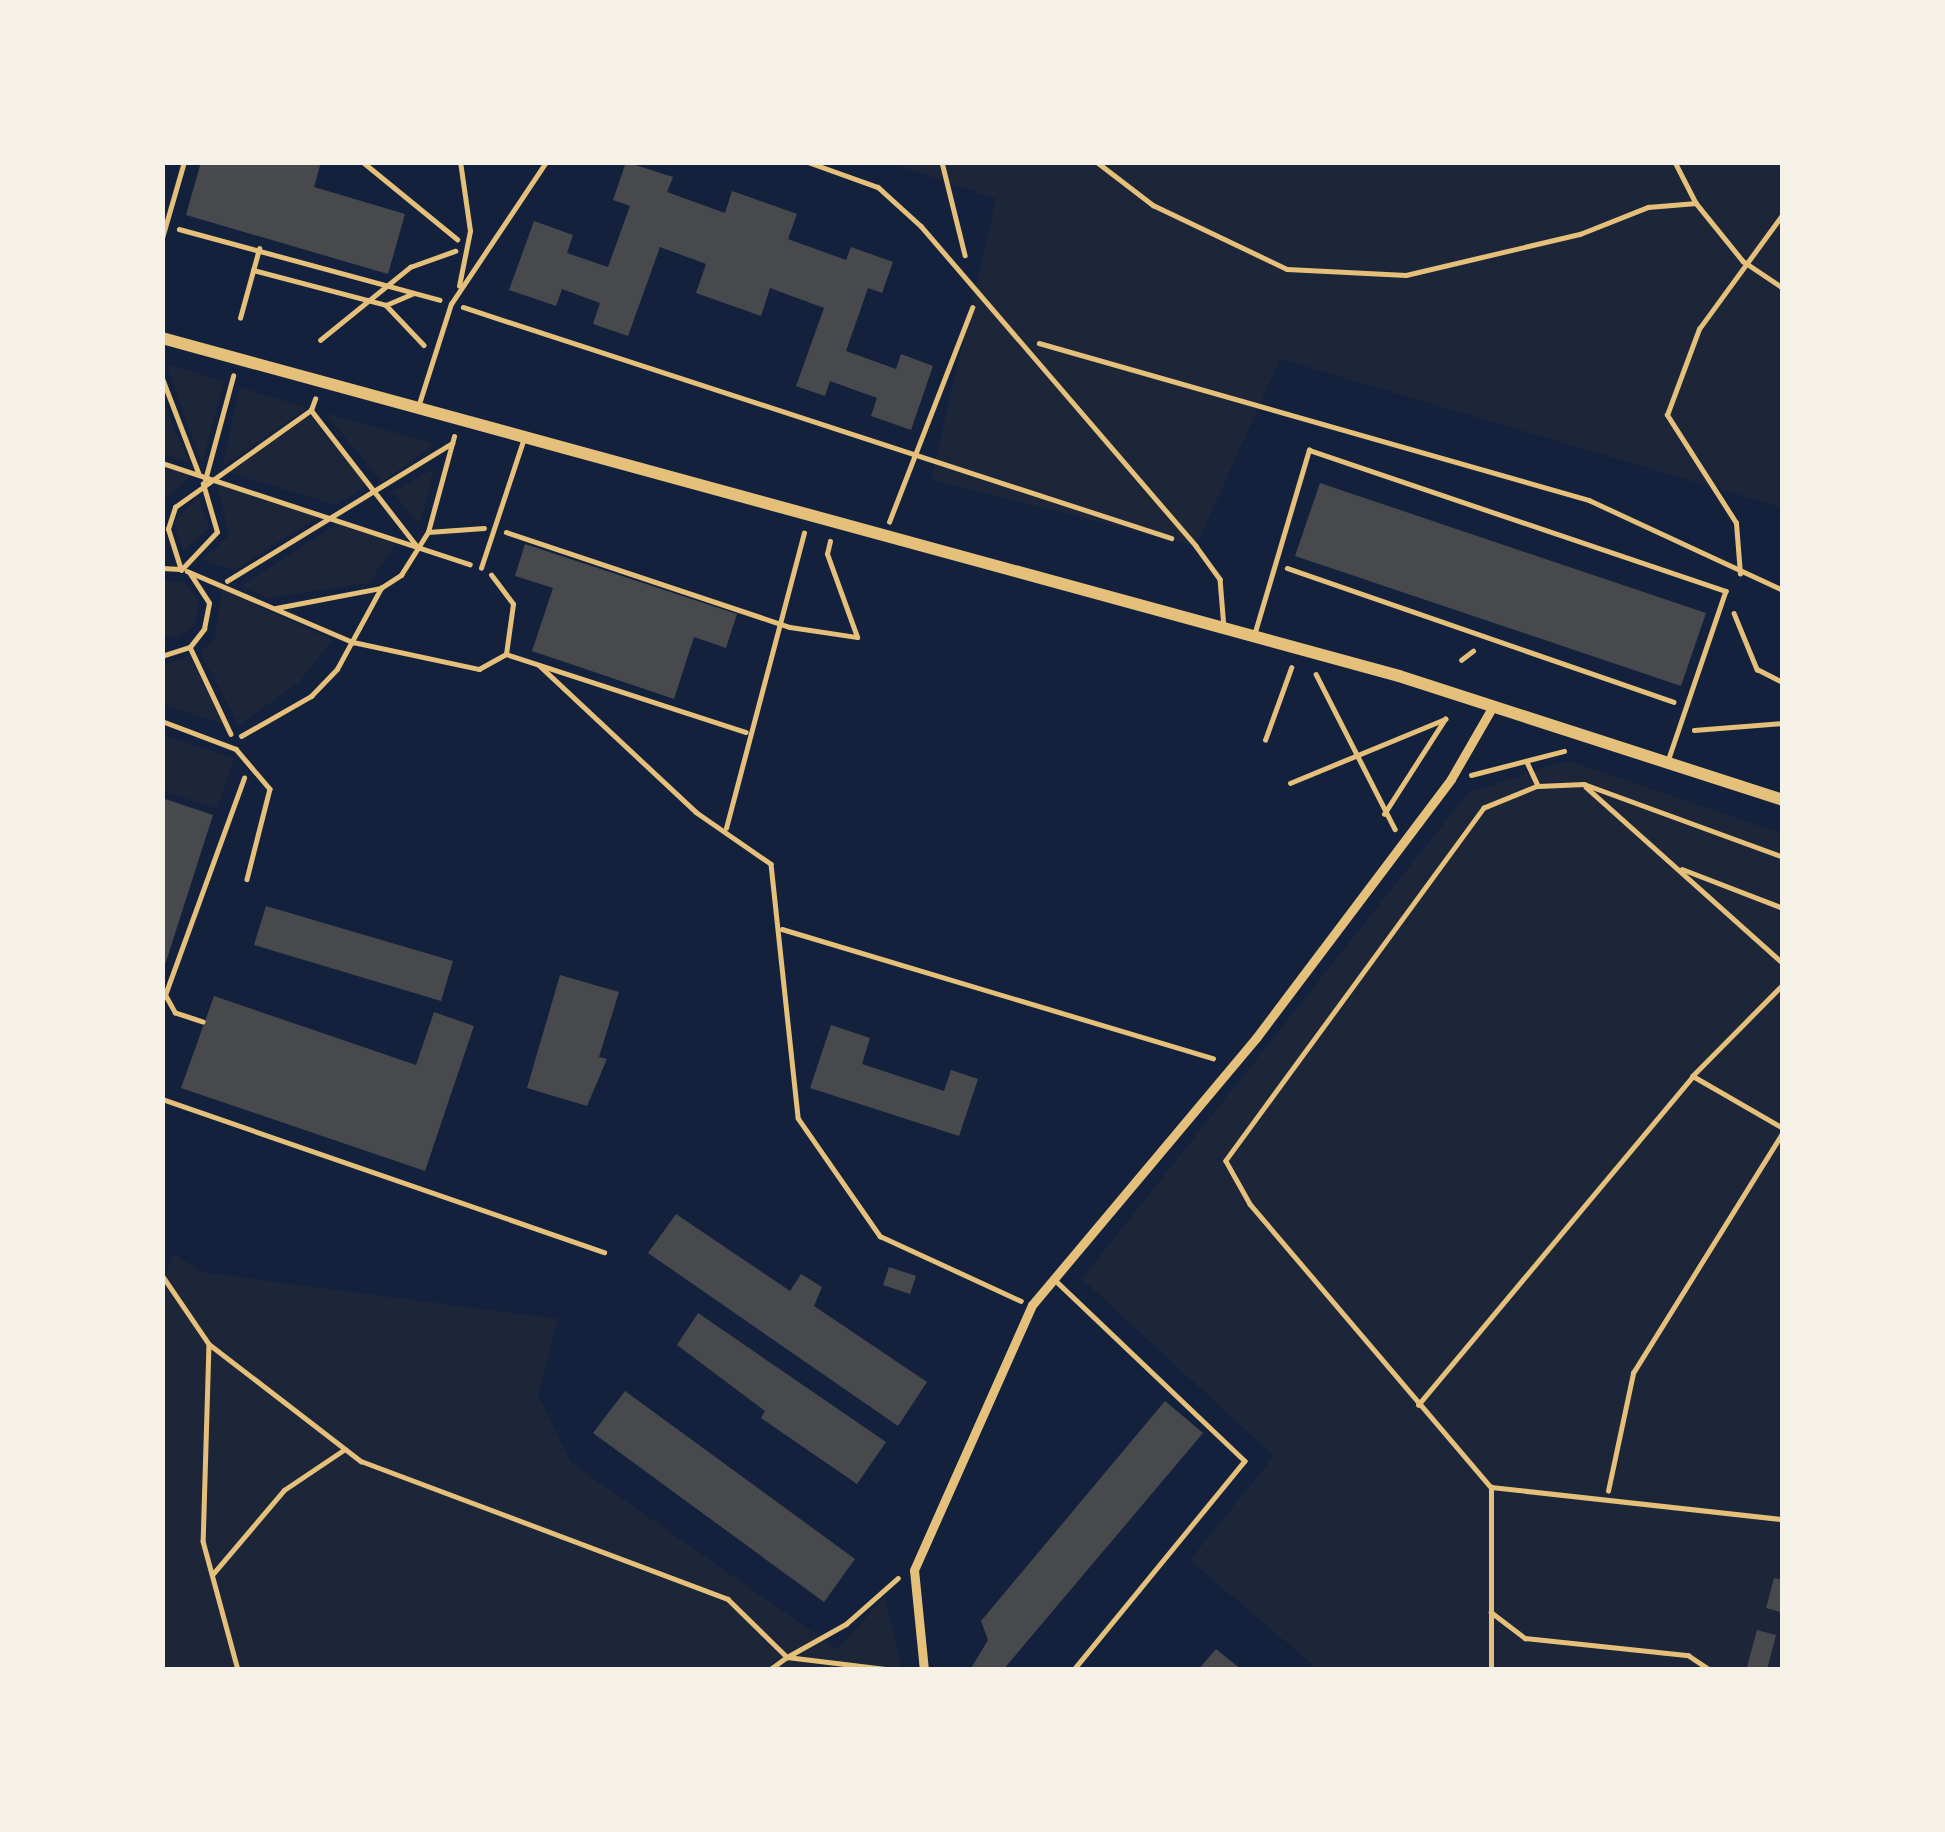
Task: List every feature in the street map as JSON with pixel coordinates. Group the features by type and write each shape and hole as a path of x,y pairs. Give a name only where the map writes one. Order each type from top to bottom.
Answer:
{"street":[{"path":"162,338 1254,636 1668,760 1783,800"},
{"path":"924,1670 914,1570 1032,1305 1256,1038 1401,839 1451,779 1493,706"}],"lane":[{"path":"162,238 184,162"},
{"path":"458,292 466,247 460,162"},
{"path":"418,407 451,304 547,162"},
{"path":"808,162 878,187 967,279 1196,546 1220,579 1224,628"},
{"path":"481,568 525,436"},
{"path":"1254,636 1270,562 1309,450 1726,591 1668,760"},
{"path":"162,722 236,749 250,762 271,803 247,879"},
{"path":"162,1099 604,1252"},
{"path":"1055,1280 1245,1461 1074,1670"}],"path":[{"path":"363,162 466,247"},
{"path":"942,162 963,224 967,279"},
{"path":"1096,162 1153,205 1287,269 1406,275 1580,234 1648,207 1696,203"},
{"path":"1675,162 1696,203 1743,261 1783,288"},
{"path":"1740,575 1736,524 1666,416 1699,329 1743,261 1783,214"},
{"path":"166,226 416,292 1196,546"},
{"path":"320,340 410,267 466,247"},
{"path":"240,318 259,249"},
{"path":"254,270 386,305 434,357"},
{"path":"386,305 416,292 458,292"},
{"path":"885,533 978,292"},
{"path":"1011,330 1054,350 1589,500 1740,575 1783,590"},
{"path":"205,479 233,376"},
{"path":"162,377 205,479 217,532 184,571"},
{"path":"236,749 190,647 209,603 184,571 167,516 205,479 311,410 316,398"},
{"path":"311,410 417,546"},
{"path":"225,583 453,439 428,532 401,575 381,588 276,608"},
{"path":"162,463 335,515 481,568 506,585 513,604 506,654"},
{"path":"428,532 492,528 778,624 857,637 827,554 830,541"},
{"path":"804,532 726,828 731,840 771,864 798,1118 880,1236 1032,1305"},
{"path":"1270,562 1685,706"},
{"path":"162,565 225,583 352,642 479,670 506,654 748,733"},
{"path":"233,740 310,696 352,642 381,588"},
{"path":"1726,591 1756,669 1783,682"},
{"path":"162,656 190,647"},
{"path":"1461,660 1473,651"},
{"path":"539,664 696,812 726,828"},
{"path":"1265,740 1291,668"},
{"path":"1316,674 1384,814 1401,839"},
{"path":"1290,782 1444,718 1384,814"},
{"path":"1676,731 1783,723"},
{"path":"1451,779 1564,751"},
{"path":"203,1022 175,1013 165,995 250,762"},
{"path":"1526,762 1538,786"},
{"path":"1584,784 1783,963"},
{"path":"1783,857 1584,784 1538,786 1484,808 1226,1161 1250,1204 1491,1487 1783,1519"},
{"path":"1676,867 1783,908"},
{"path":"781,928 1213,1058"},
{"path":"1418,1405 1693,1076 1783,985"},
{"path":"1601,1500 1608,1491 1633,1373 1783,1130 1693,1076"},
{"path":"162,1275 209,1344 346,1449 728,1599 787,1657 893,1670"},
{"path":"209,1344 202,1541 238,1670"},
{"path":"212,1575 284,1490 346,1449"},
{"path":"1491,1487 1491,1670"},
{"path":"1608,1491 1615,1502"},
{"path":"769,1670 846,1624 886,1583 914,1570"},
{"path":"1491,1612 1525,1638 1688,1655 1710,1670"}],"shaded area":[{"path":"887,162 1783,162 1783,508 1280,359 1196,546 931,480 996,199"},
{"path":"166,364 224,381 202,463"},
{"path":"240,387 307,408 222,467"},
{"path":"162,399 189,463 162,454"},
{"path":"325,413 435,444 382,482"},
{"path":"310,415 368,485 336,505 227,472"},
{"path":"162,464 192,475 162,502"},
{"path":"435,468 419,524 393,492"},
{"path":"217,483 323,514 234,570 203,560 229,535"},
{"path":"198,496 209,528 183,551 174,523"},
{"path":"337,524 396,543 369,583 268,598 241,586"},
{"path":"162,580 184,582 199,601 195,625 178,637 162,636"},
{"path":"222,589 332,640 299,682 239,725 200,652 215,638"},
{"path":"190,656 223,724 162,704 162,665"},
{"path":"162,734 234,758 217,809 162,790"},
{"path":"1567,760 1783,834 1783,1670 1319,1670 1190,1560 1274,1456 1082,1279 1468,793"},
{"path":"174,1254 201,1272 558,1319 538,1395 571,1463 837,1649 885,1597 902,1670 162,1670 162,1281"}],"building":[{"path":"201,162 321,162 314,187 405,214 388,274 186,215"},
{"path":"626,162 673,177 667,192 725,213 732,191 797,214 788,239 846,260 851,247 893,262 882,293 868,288 846,351 896,369 901,354 933,366 911,430 871,416 877,398 830,381 825,396 796,386 824,308 770,288 761,316 696,293 706,264 660,247 628,336 593,324 600,303 562,289 556,306 509,290 534,221 573,235 567,253 608,267 630,206 613,200"},
{"path":"1320,483 1706,613 1681,686 1295,556"},
{"path":"525,544 737,614 726,648 694,637 674,699 532,651 553,588 515,576"},
{"path":"162,798 213,815 163,971 162,971"},
{"path":"266,906 453,961 441,1001 254,945"},
{"path":"560,975 619,992 599,1057 607,1059 587,1106 527,1088"},
{"path":"214,996 416,1065 434,1012 474,1026 425,1171 181,1088"},
{"path":"831,1025 870,1038 862,1064 944,1091 951,1070 978,1079 959,1136 810,1088"},
{"path":"676,1214 790,1291 801,1274 822,1287 814,1306 927,1382 898,1426 648,1253"},
{"path":"889,1267 916,1276 910,1294 883,1285"},
{"path":"698,1313 886,1442 857,1484 761,1418 765,1411 677,1345"},
{"path":"625,1391 855,1559 824,1602 593,1433"},
{"path":"1165,1401 1203,1433 1003,1670 970,1670 988,1640 981,1621"},
{"path":"1774,1578 1783,1580 1783,1613 1766,1608"},
{"path":"1757,1630 1776,1635 1767,1670 1746,1670"},
{"path":"1216,1649 1242,1670 1198,1670"}]}
